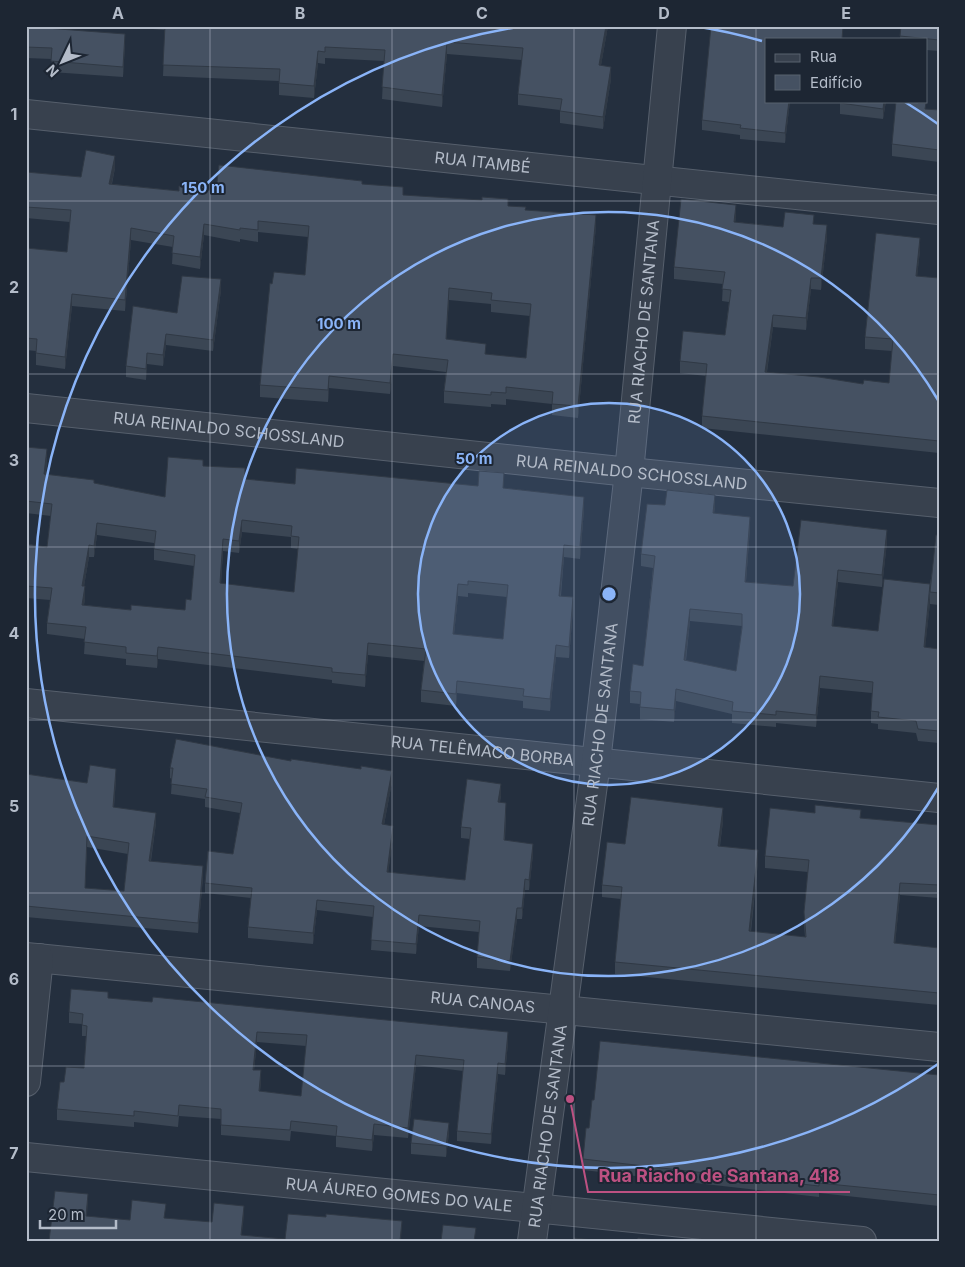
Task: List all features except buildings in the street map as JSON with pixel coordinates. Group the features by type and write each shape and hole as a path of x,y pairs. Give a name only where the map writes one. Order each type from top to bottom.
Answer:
{"street":[{"name":"RUA RIACHO DE SANTANA","path":"532,1241 596,762 630,472 672,26"},
{"name":"RUA ITAMBÉ","path":"26,114 939,210"},
{"name":"RUA REINALDO SCHOSSLAND","path":"26,408 939,503"},
{"name":"RUA TELÊMACO BORBA","path":"26,703 939,798"},
{"name":"RUA CANOAS","path":"33,958 939,1047"},
{"path":"26,1082 33,958"},
{"name":"RUA ÁUREO GOMES DO VALE","path":"26,1157 536,1208 740,1235 862,1241"}],"place":[{"name":"Rua Riacho de Santana, 418","path":"570,1099"}]}
